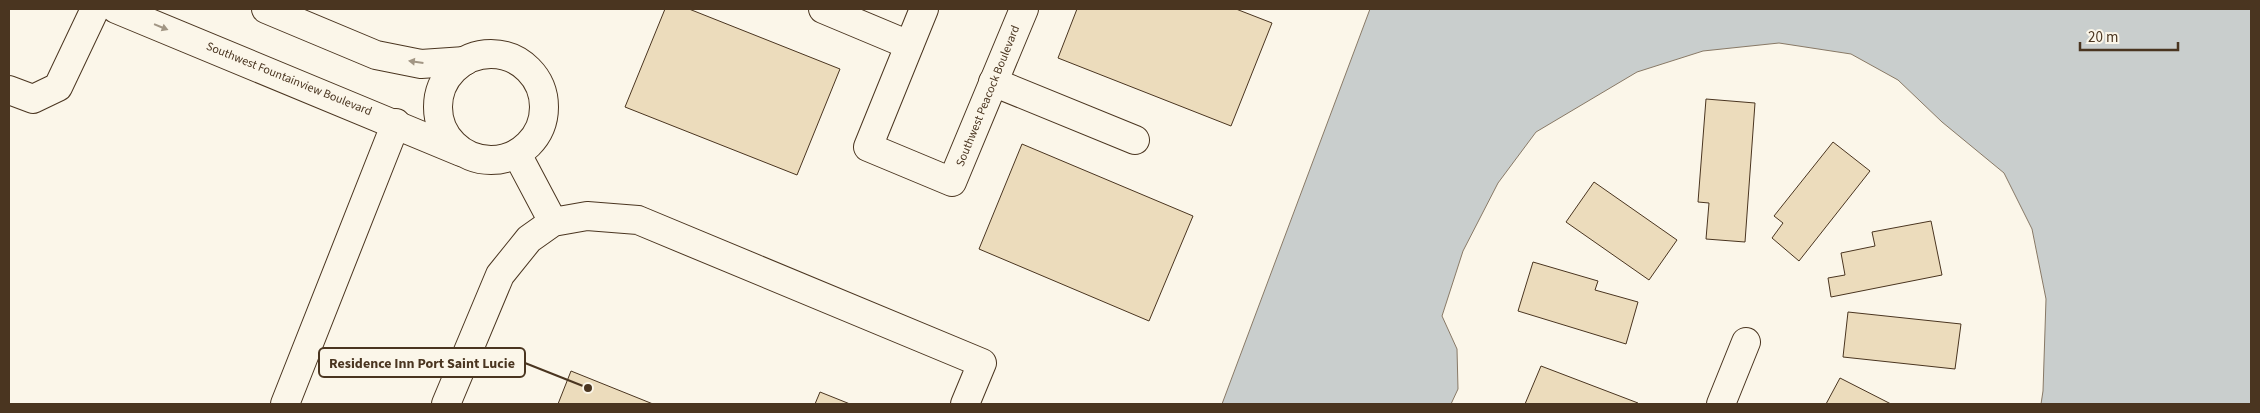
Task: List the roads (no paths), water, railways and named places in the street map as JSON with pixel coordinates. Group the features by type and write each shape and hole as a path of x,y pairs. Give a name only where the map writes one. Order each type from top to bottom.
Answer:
{"street":[{"path":"9,90 33,99 58,87 95,9"},
{"name":"Southwest Fountainview Boulevard","path":"116,9 461,152"},
{"path":"266,9 376,55 421,64 465,61"},
{"path":"823,9 910,45"},
{"name":"Southwest Peacock Boulevard","path":"924,9 868,147 952,182 1024,9"},
{"path":"483,54 501,54 519,61 531,71 541,87 544,106 541,127 531,143 517,154 499,160 480,160 461,152 448,139 440,122 438,103 443,85 453,70 465,61 483,54"},
{"path":"994,82 1135,140"},
{"path":"285,404 396,124"},
{"path":"517,154 553,222"},
{"path":"446,404 500,275 529,239 553,222 587,216 638,220 982,363 965,404"},
{"path":"1721,404 1746,342"}],"place":[{"name":"Residence Inn Port Saint Lucie","path":"588,388"}]}
